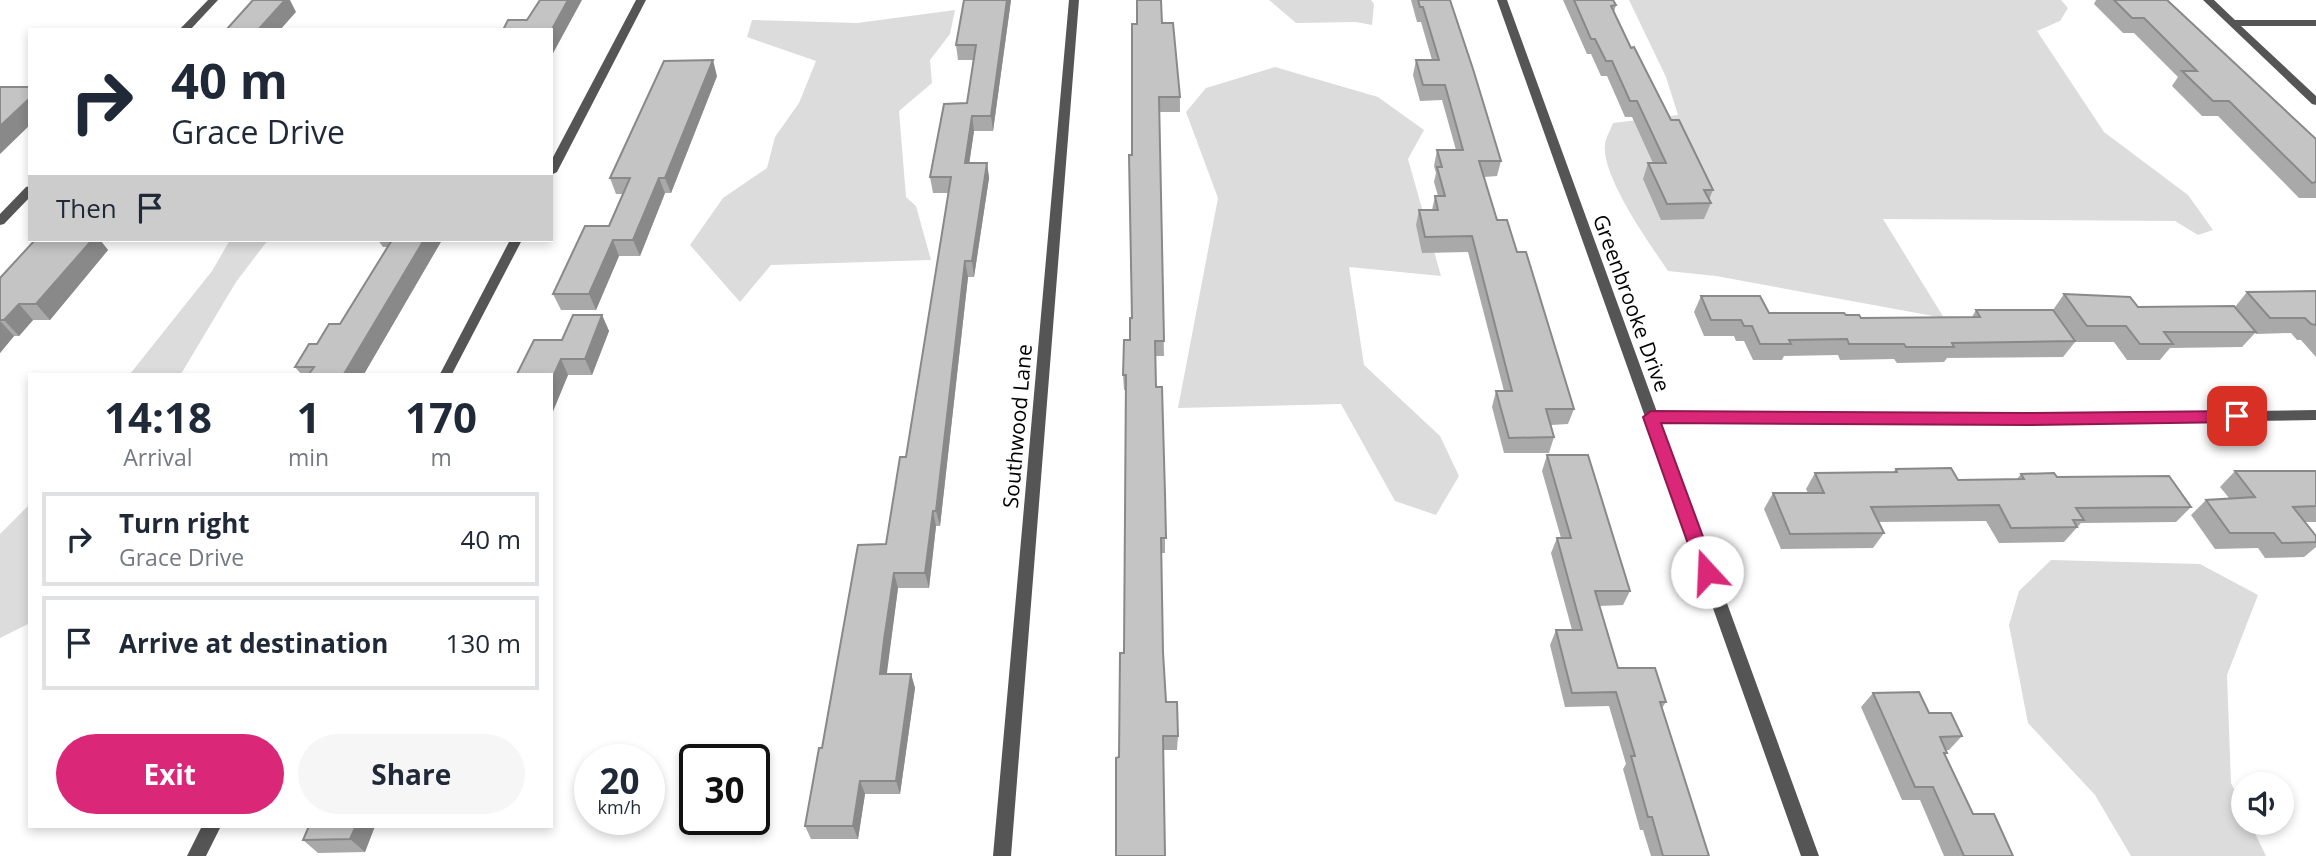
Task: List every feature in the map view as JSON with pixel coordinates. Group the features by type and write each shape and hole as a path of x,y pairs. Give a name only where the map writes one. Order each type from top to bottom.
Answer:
{"street":[{"path":"186,28 213,0"},
{"path":"553,168 641,0"},
{"name":"Southwood Lane","path":"1002,856 1074,0"},
{"name":"Greenbrooke Drive","path":"1502,0 1810,856"},
{"path":"2208,0 2316,102"},
{"path":"2234,23 2316,23"},
{"path":"0,221 28,192"},
{"path":"447,373 515,242"},
{"path":"1651,417 2027,419 2316,415"},
{"path":"196,856 211,828"}],"shaded area":[{"path":"1269,0 1371,0 1374,4 1372,25 1356,22 1296,23"},
{"path":"1629,0 2061,0 2068,8 2060,21 2037,31 2104,132 2188,195 2213,230 2198,235 2175,221 1883,219 1944,318 1716,276 1668,271 1618,191 1606,158 1605,144 1613,123 1678,115 1666,77"},
{"path":"955,10 950,34 930,60 932,83 899,111 906,197 916,206 931,260 771,265 740,302 690,245 723,198 767,168 775,137 799,103 816,61 747,37 752,20 857,23"},
{"path":"1275,67 1378,97 1424,130 1408,159 1441,276 1349,267 1364,365 1440,436 1459,476 1436,515 1395,501 1341,404 1178,408 1218,198 1186,112 1206,88"},
{"path":"229,242 266,242 236,282 182,373 131,373 212,271"},
{"path":"28,506 28,624 0,638 0,534"},
{"path":"2051,560 2200,564 2258,595 2227,675 2231,835 2256,835 2266,856 2131,856 2095,795 2028,723 2009,625 2019,591"}],"building":[{"path":"253,0 285,0 260,28 228,28"},
{"path":"540,0 568,0 553,28 504,28 508,20 527,20"},
{"path":"964,0 1007,0 991,116 972,116 965,163 987,163 972,261 965,261 936,511 933,511 925,573 894,573 884,640 880,674 911,674 896,781 860,781 853,826 805,826 819,748 822,748 858,545 886,544 900,457 906,457 951,177 930,177 944,104 967,103 976,45 956,45"},
{"path":"1137,0 1161,0 1162,23 1173,23 1180,97 1159,97 1164,341 1155,341 1156,387 1162,387 1165,494 1166,538 1161,538 1163,652 1166,702 1177,702 1178,736 1163,736 1165,856 1116,856 1120,653 1124,653 1126,375 1123,375 1124,340 1130,340 1132,318 1129,155 1132,155 1132,24 1137,24"},
{"path":"1418,0 1450,0 1473,69 1501,161 1479,161 1497,220 1507,220 1517,252 1526,252 1574,409 1546,409 1554,437 1509,438 1496,391 1512,391 1472,236 1425,237 1419,210 1438,210 1435,196 1445,196 1437,167 1442,167 1437,150 1463,150 1445,85 1423,85 1416,60 1439,60 1423,7 1420,7"},
{"path":"1574,0 1613,0 1616,5 1611,6 1631,48 1634,47 1671,120 1679,120 1713,190 1704,190 1711,203 1667,204 1648,163 1666,163 1637,101 1630,101 1612,61 1606,61 1595,39 1591,39"},
{"path":"2114,0 2167,0 2316,139 2316,182 2312,183 2229,101 2213,101 2182,71 2197,71 2144,18 2132,18"},
{"path":"713,60 665,178 659,178 633,240 613,240 589,294 553,294 585,226 609,226 630,178 610,178 664,61"},
{"path":"0,87 28,87 28,100 0,126"},
{"path":"33,242 90,242 36,304 19,304 4,320 0,320 0,278"},
{"path":"391,242 423,242 345,373 310,373 314,367 295,367 309,344 317,344 329,324 340,324"},
{"path":"2316,291 2316,325 2305,318 2270,318 2247,292"},
{"path":"2064,294 2130,297 2138,307 2234,306 2256,332 2164,332 2173,344 2140,344 2126,326 2087,326"},
{"path":"1701,296 1760,296 1769,313 1844,313 1859,315 1861,318 1980,317 1976,310 2053,310 2075,341 1952,343 1954,347 1849,344 1847,339 1789,340 1791,344 1760,344 1752,326 1744,326 1741,320 1711,320"},
{"path":"573,315 602,315 585,359 561,359 553,377 553,373 518,373 534,340 562,340"},
{"path":"1547,455 1588,455 1630,591 1595,591 1618,668 1655,668 1666,702 1660,702 1709,856 1663,856 1652,817 1648,817 1631,756 1635,756 1616,692 1572,693 1556,630 1582,630 1557,538 1571,538"},
{"path":"1951,468 1958,480 2024,479 2021,474 2054,473 2057,477 2169,476 2191,507 2076,508 2084,520 2073,520 2077,527 2011,528 1999,505 1871,507 1884,533 1790,534 1773,493 1824,493 1815,473"},
{"path":"2235,471 2316,471 2316,506 2293,507 2316,536 2316,542 2282,543 2274,533 2230,533 2206,500 2255,497"},
{"path":"1919,692 1929,713 1951,713 1962,736 1940,737 1947,753 1944,753 1973,814 1994,814 2013,856 1964,856 1933,787 1915,787 1873,693"},
{"path":"308,828 355,828 350,839 303,840"}],"route":[{"path":"1707,572 1651,417 2027,419 2237,416"}]}
